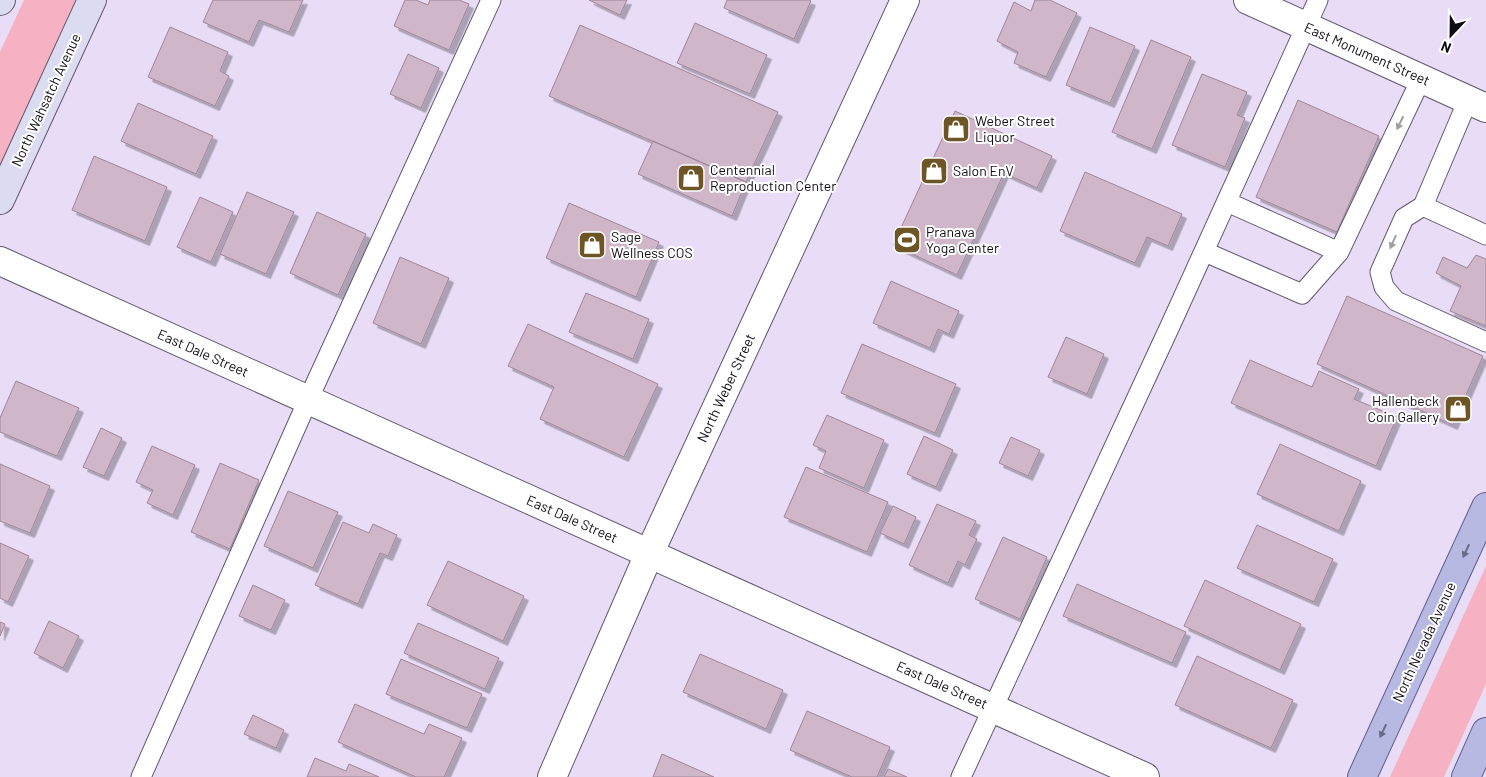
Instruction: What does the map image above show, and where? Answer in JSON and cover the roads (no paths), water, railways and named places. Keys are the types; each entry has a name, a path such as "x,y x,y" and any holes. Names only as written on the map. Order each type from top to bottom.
{"main road":[{"name":"North Wahsatch Avenue","path":"0,200 92,0"},
{"name":"North Nevada Avenue","path":"1362,777 1486,507"},
{"path":"1466,777 1486,732"}],"street":[{"name":"North Weber Street","path":"553,777 649,554 905,0"},
{"name":"East Monument Street","path":"1248,0 1477,104"},
{"name":"East Dale Street","path":"0,261 1144,777"}],"lane":[{"path":"141,777 308,400 491,0"},
{"path":"961,777 1227,202 1318,0"},
{"path":"1204,252 1302,294 1339,252 1421,79"},
{"path":"1477,104 1423,206 1404,218 1380,272 1384,288 1396,301 1486,342"},
{"path":"1227,202 1339,252"},
{"path":"1423,206 1486,235"}],"place":[{"name":"Weber Street Liquor","path":"956,129"},
{"name":"Salon EnV","path":"934,171"},
{"name":"Centennial Reproduction Center","path":"691,178"},
{"name":"Pranava Yoga Center","path":"907,240"},
{"name":"Sage Wellness COS","path":"592,245"},
{"name":"Hallenbeck Coin Gallery","path":"1458,409"}]}
